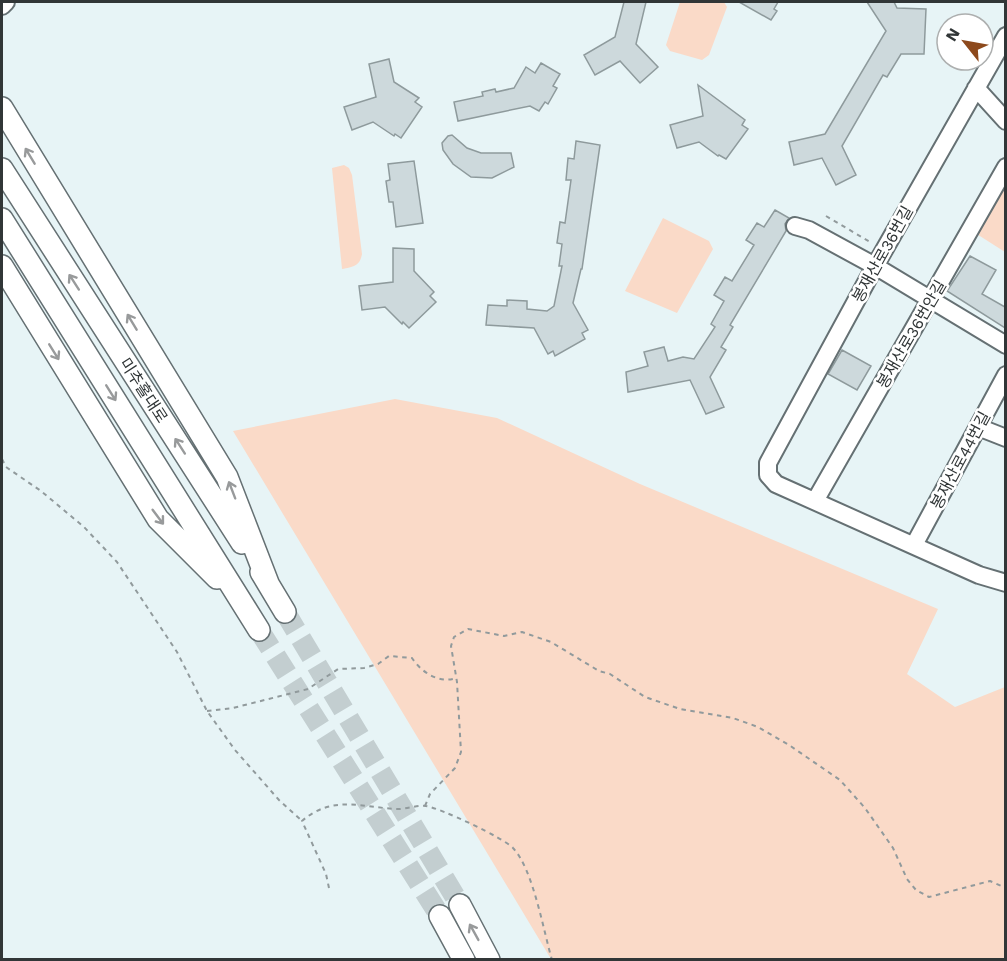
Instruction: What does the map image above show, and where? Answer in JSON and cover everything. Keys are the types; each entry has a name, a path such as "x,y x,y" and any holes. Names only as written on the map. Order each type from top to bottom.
{"main road":[{"path":"2,108 227,477 268,583"},
{"name":"미추홀대로","path":"2,169 285,612"},
{"name":"미추홀대로","path":"2,219 259,630"},
{"path":"2,266 158,519 243,603"},
{"path":"460,905 489,960"},
{"path":"440,916 464,960"}],"street":[{"path":"2,6 6,2"},
{"name":"봉재산로36번길","path":"815,501 776,484 768,475 768,463 875,266 1005,36"},
{"path":"976,88 1005,121"},
{"name":"봉재산로36번안길","path":"815,501 1005,167"},
{"path":"795,226 809,230 875,266 1005,345"},
{"name":"봉재산로44번길","path":"914,545 1005,375"},
{"path":"978,427 1005,438"},
{"path":"815,501 979,575 1005,583"}],"path":[{"path":"826,216 884,250"},
{"path":"2,459 6,467 41,491 84,527 117,562 177,652 207,711 235,750 279,801 302,820 326,874 329,888"},
{"path":"425,806 430,794 454,768 461,752 456,678 451,646 454,637 468,629 504,636 522,632 551,642 645,697 680,710 733,718 758,727 789,745 840,780 865,808 892,848 907,879 916,890 929,897 990,881 1005,888"},
{"path":"207,711 233,708 308,689 338,669 364,668 378,664 389,656 412,658 418,667 429,675 448,681 456,678"},
{"path":"302,820 311,812 342,803 400,809 425,806 472,824 511,846 525,865 552,960"}],"shaded area":[{"path":"680,2 724,2 727,7 709,55 702,60 670,51 666,45"},
{"path":"344,165 349,168 352,175 362,254 360,261 355,265 342,269 332,168"},
{"path":"1005,171 1005,252 972,231"},
{"path":"663,218 709,241 713,249 677,313 625,291"},
{"path":"395,399 497,418 640,484 938,609 907,674 955,707 1005,687 1005,959 551,959 233,431"}],"building":[{"path":"624,2 646,2 636,44 658,67 640,83 620,61 595,75 584,55 615,37"},
{"path":"739,2 778,2 774,9 777,11 771,20"},
{"path":"867,2 894,2 897,8 926,9 924,54 901,54 887,77 883,75 842,146 856,175 836,185 822,158 794,165 789,142 825,134 886,31"},
{"path":"389,59 394,82 419,98 415,102 422,107 401,138 373,122 352,130 344,107 376,97 369,64"},
{"path":"541,63 560,74 553,86 557,88 548,104 545,102 539,111 530,106 458,121 454,102 483,96 482,92 514,88 526,67 535,73"},
{"path":"698,85 745,120 742,125 748,129 726,159 699,142 677,148 670,125 703,116"},
{"path":"452,135 467,148 481,153 511,153 514,167 492,178 471,177 453,164 443,150 442,143"},
{"path":"576,141 600,145 582,269 573,303 588,330 582,333 585,339 555,356 553,351 548,354 534,328 486,325 488,305 507,306 507,300 527,301 527,309 547,311 554,306 562,266 559,266 562,244 557,243 560,222 565,223 571,180 566,180 568,158 574,159"},
{"path":"414,161 423,223 396,227 393,202 389,202 386,181 390,180 388,164"},
{"path":"775,210 789,218 785,224 786,231 730,325 733,327 721,347 726,350 710,377 724,407 706,414 690,380 628,392 626,372 648,366 644,352 664,347 668,361 683,357 694,359 715,327 711,324 724,301 714,295 725,277 732,281 754,245 746,240 757,223 764,227"},
{"path":"393,248 414,249 414,271 434,292 430,296 436,302 409,328 385,307 362,310 359,286 393,282"},
{"path":"970,256 996,270 982,294 1005,307 1005,328 947,291"},
{"path":"842,350 871,366 857,390 828,374"}],"tunnel":[{"path":"285,612 460,905"},
{"path":"259,630 440,916"}]}
